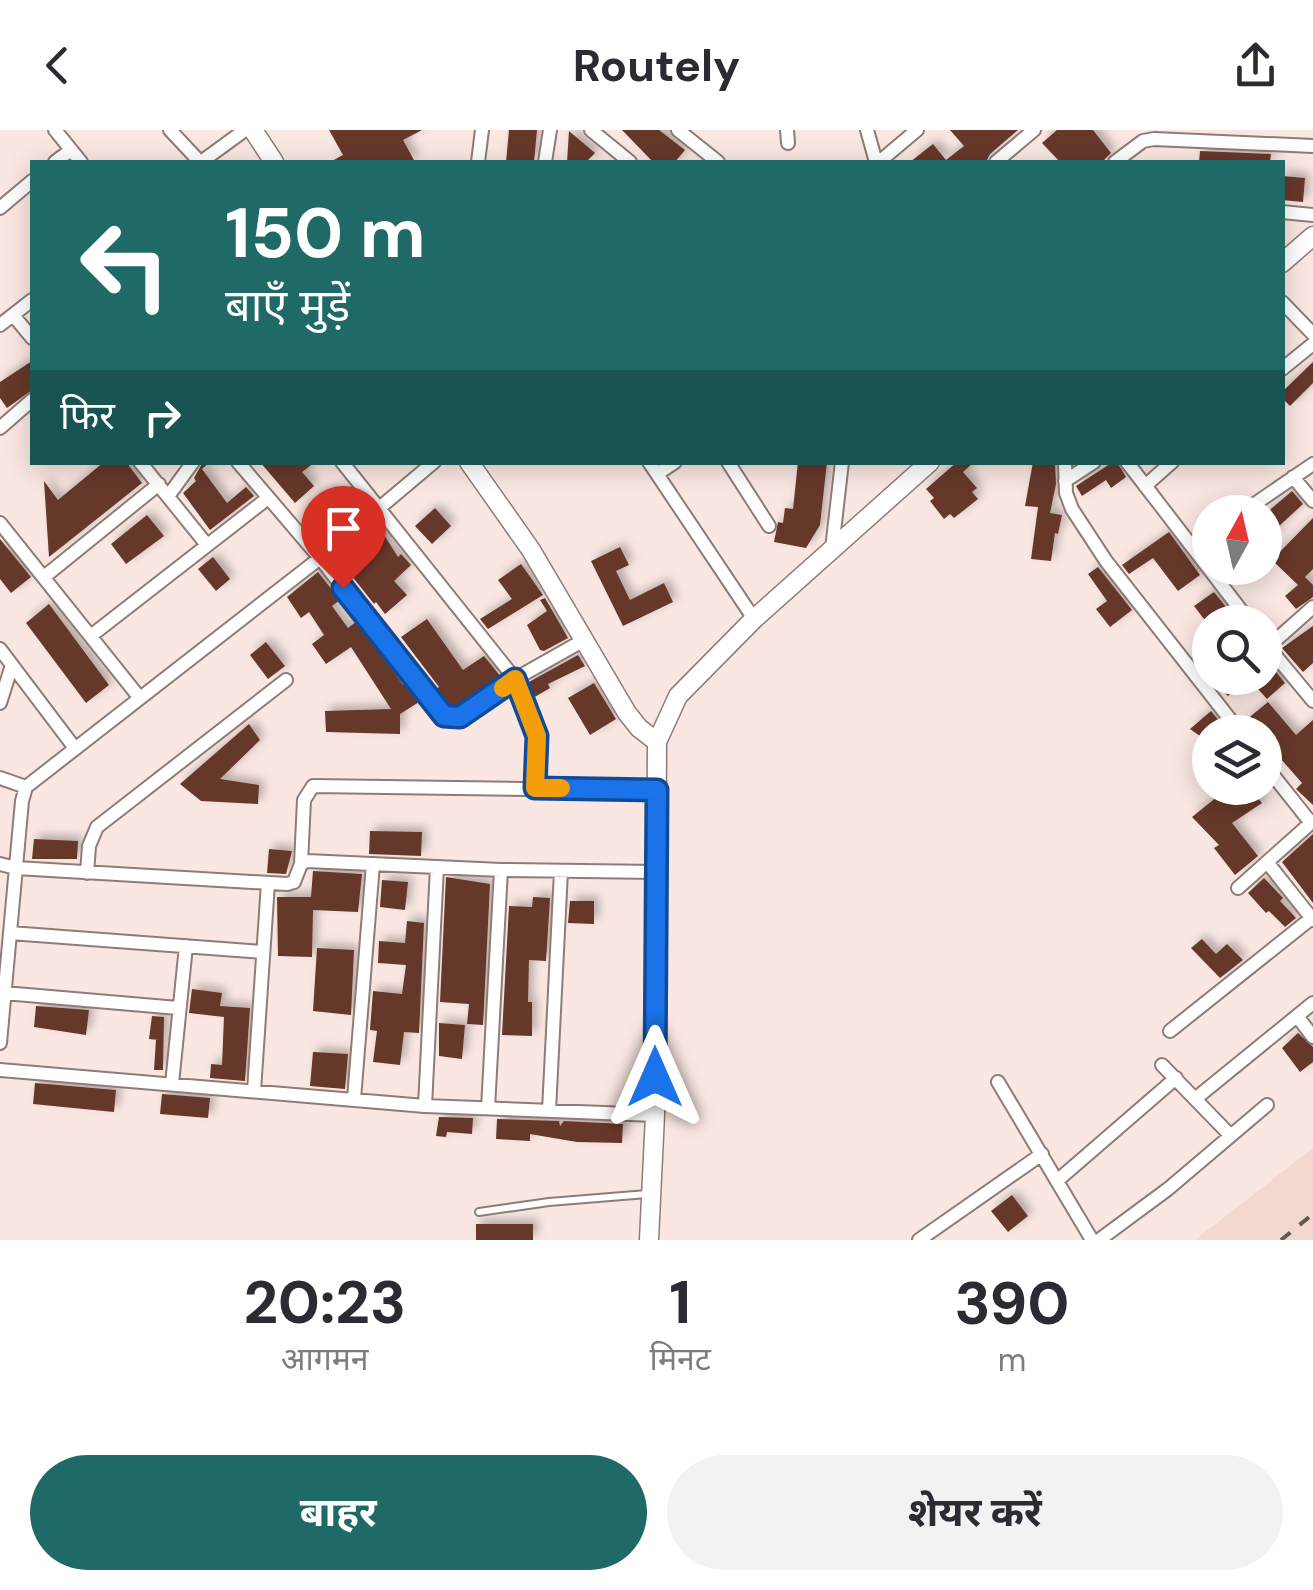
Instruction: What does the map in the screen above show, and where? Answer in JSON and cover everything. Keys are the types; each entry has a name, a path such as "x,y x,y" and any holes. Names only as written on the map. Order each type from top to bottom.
{"street":[{"path":"55,130 80,160"},
{"path":"170,130 198,160"},
{"path":"203,160 245,130"},
{"path":"253,130 273,160"},
{"path":"478,160 482,130"},
{"path":"545,160 550,130"},
{"path":"592,130 628,160"},
{"path":"678,130 716,160"},
{"path":"867,130 876,160"},
{"path":"880,160 917,130"},
{"path":"998,160 1034,130"},
{"path":"1118,160 1143,141 1184,135 1257,137 1313,146"},
{"path":"58,160 70,150"},
{"path":"0,208 30,183"},
{"path":"1285,212 1313,215"},
{"path":"1285,260 1313,236"},
{"path":"0,326 30,302"},
{"path":"1285,305 1313,334"},
{"path":"13,315 30,336"},
{"path":"1285,367 1313,344"},
{"path":"0,428 30,402"},
{"path":"1267,495 1313,464"},
{"path":"143,465 207,546"},
{"path":"44,577 164,490 190,465"},
{"path":"240,465 320,558 444,716 460,717 515,679 584,640"},
{"path":"344,465 515,679 537,736 535,788"},
{"path":"0,1043 26,787 320,558 430,465"},
{"path":"472,465 531,550 627,713 638,728 658,742"},
{"path":"730,465 770,526"},
{"path":"832,549 842,465"},
{"path":"648,1240 655,1115 658,742 678,696 754,619 927,465"},
{"path":"1066,465 1072,508 1106,561 1227,715"},
{"path":"1066,481 1090,465"},
{"path":"1129,465 1192,546"},
{"path":"1144,486 1168,465"},
{"path":"653,468 754,619"},
{"path":"1293,477 1313,500"},
{"path":"92,636 268,498"},
{"path":"0,523 139,698"},
{"path":"1222,585 1237,605"},
{"path":"1282,633 1313,607"},
{"path":"0,650 74,747"},
{"path":"1282,663 1313,701"},
{"path":"0,700 12,665"},
{"path":"87,873 92,837 107,818 286,680"},
{"path":"0,778 26,787"},
{"path":"0,864 87,873 294,882 301,864 304,800 313,786 657,790"},
{"path":"1238,888 1312,822 1282,786"},
{"path":"301,864 306,861 656,872"},
{"path":"1170,1031 1312,919 1267,862"},
{"path":"354,1099 374,864"},
{"path":"425,1106 437,867"},
{"path":"488,1108 501,870"},
{"path":"549,1111 561,871"},
{"path":"254,1091 268,883"},
{"path":"10,933 262,952"},
{"path":"172,1084 186,946"},
{"path":"4,993 178,1008"},
{"path":"1196,1099 1313,1003"},
{"path":"1297,1016 1313,1037"},
{"path":"1162,1065 1230,1135"},
{"path":"0,1070 425,1106 655,1115"},
{"path":"1058,1180 1176,1078"},
{"path":"998,1082 1092,1240"},
{"path":"1099,1240 1168,1189 1267,1104"},
{"path":"919,1240 1042,1154"}],"lane":[{"path":"480,1212 651,1194"}],"shaded area":[{"path":"1313,1148 1313,1240 1195,1240"}],"building":[{"path":"329,130 422,130 403,140 414,160 334,160 343,155"},
{"path":"509,130 537,130 534,160 506,160"},
{"path":"622,130 659,130 685,150 677,160 651,160"},
{"path":"950,130 1018,130 987,160 946,160 964,146"},
{"path":"1057,130 1093,130 1111,153 1104,160 1058,160 1042,143"},
{"path":"569,131 595,153 588,160 567,160"},
{"path":"933,144 946,160 913,160"},
{"path":"1200,151 1271,154 1270,160 1199,160"},
{"path":"1285,176 1305,178 1303,202 1285,200"},
{"path":"30,362 30,391 7,408 0,398 0,382"},
{"path":"1313,362 1313,383 1290,406 1285,401 1285,389"},
{"path":"100,465 128,465 142,483 49,557 44,481 58,500"},
{"path":"201,465 207,465 202,469 227,503 246,487 254,496 210,530 183,493 196,481"},
{"path":"263,465 311,465 302,472 314,486 295,503"},
{"path":"798,465 827,465 820,525 806,548 774,542 785,508 793,509"},
{"path":"954,465 971,465 963,472 977,488 972,492 978,499 954,518 950,514 944,519 926,489"},
{"path":"1032,465 1055,465 1050,513 1062,515 1051,561 1031,559 1038,507 1025,506"},
{"path":"1108,465 1119,465 1126,477 1111,488 1106,480 1082,496 1076,486"},
{"path":"1292,491 1303,504 1282,523 1282,500"},
{"path":"435,508 451,526 432,544 415,526"},
{"path":"147,515 164,536 126,564 111,544"},
{"path":"1313,518 1313,569 1305,577 1313,585 1313,597 1296,609 1285,596 1298,585 1282,570 1282,550"},
{"path":"379,527 398,557 401,554 411,565 394,581 407,595 385,614 340,561"},
{"path":"1169,532 1192,564 1192,581 1178,591 1153,558 1129,574 1122,565"},
{"path":"0,539 31,577 11,593 0,579"},
{"path":"620,547 629,565 616,571 630,600 664,583 673,602 623,626 591,561"},
{"path":"213,557 230,579 216,591 198,569"},
{"path":"521,564 543,595 488,629 480,619 512,599 498,580"},
{"path":"1098,567 1132,610 1110,627 1096,609 1107,601 1088,574"},
{"path":"318,572 340,600 332,606 348,628 357,621 419,702 400,714 400,734 326,732 325,711 391,709 351,647 326,664 312,644 324,635 309,612 301,618 287,597"},
{"path":"1214,592 1224,605 1195,605"},
{"path":"545,598 568,638 544,651 527,625 547,611 540,600"},
{"path":"49,604 109,685 86,703 26,623"},
{"path":"427,619 463,670 484,656 501,677 458,707 448,706 435,690 439,687 401,637"},
{"path":"1313,626 1313,663 1303,672 1282,648"},
{"path":"266,642 285,666 268,679 250,655"},
{"path":"578,655 585,666 548,684 550,688 533,698 527,683"},
{"path":"594,683 616,719 590,735 568,698"},
{"path":"1268,702 1279,715 1252,715"},
{"path":"1282,718 1296,735 1313,720 1313,805 1296,789 1302,783 1282,760"},
{"path":"249,724 260,740 220,779 259,785 258,804 201,801 180,784"},
{"path":"1207,805 1259,805 1232,823 1258,856 1235,875 1214,848 1219,845 1192,817"},
{"path":"370,831 422,832 421,856 369,854"},
{"path":"1313,834 1313,903 1282,862"},
{"path":"34,839 78,841 77,859 32,859"},
{"path":"269,849 292,851 286,874 267,873"},
{"path":"313,871 362,874 358,912 313,910 312,957 278,956 277,897 311,897"},
{"path":"446,877 490,884 483,1025 467,1024 469,1004 440,1002"},
{"path":"1264,878 1296,918 1285,927 1248,893"},
{"path":"382,880 408,882 405,910 380,907"},
{"path":"533,897 550,898 546,961 529,960 532,1036 502,1035 509,906 532,907"},
{"path":"570,901 594,901 594,924 568,923"},
{"path":"407,921 424,923 419,1033 404,1032 400,1065 373,1062 377,1031 370,1030 373,991 402,994 406,965 378,963 379,941 405,943"},
{"path":"1202,939 1216,954 1227,944 1243,960 1220,978 1191,948"},
{"path":"317,948 354,950 351,1015 313,1011"},
{"path":"192,989 222,993 220,1006 250,1008 245,1081 210,1078 211,1064 222,1065 224,1017 189,1013"},
{"path":"36,1006 89,1010 86,1035 34,1027"},
{"path":"152,1016 164,1017 163,1070 154,1070 159,1040 149,1039"},
{"path":"439,1023 465,1025 462,1059 439,1056"},
{"path":"1298,1033 1313,1047 1313,1062 1300,1072 1282,1048"},
{"path":"313,1052 348,1054 345,1089 310,1086"},
{"path":"35,1083 116,1090 114,1112 33,1104"},
{"path":"162,1094 210,1098 208,1118 160,1114"},
{"path":"439,1117 473,1118 472,1134 447,1132 446,1137 436,1136"},
{"path":"497,1119 559,1121 560,1126 564,1121 623,1124 622,1143 577,1142 530,1134 530,1141 496,1139"},
{"path":"1012,1195 1028,1216 1008,1232 991,1211"},
{"path":"476,1224 533,1224 533,1240 476,1240"}],"railway":[{"path":"1281,1240 1313,1214"}],"slow traffic":[{"path":"503,688 515,679 537,736 535,788 561,788"}],"route":[{"path":"343,588 444,716 460,717 515,679 537,736 535,788 657,790 655,1077"}]}
